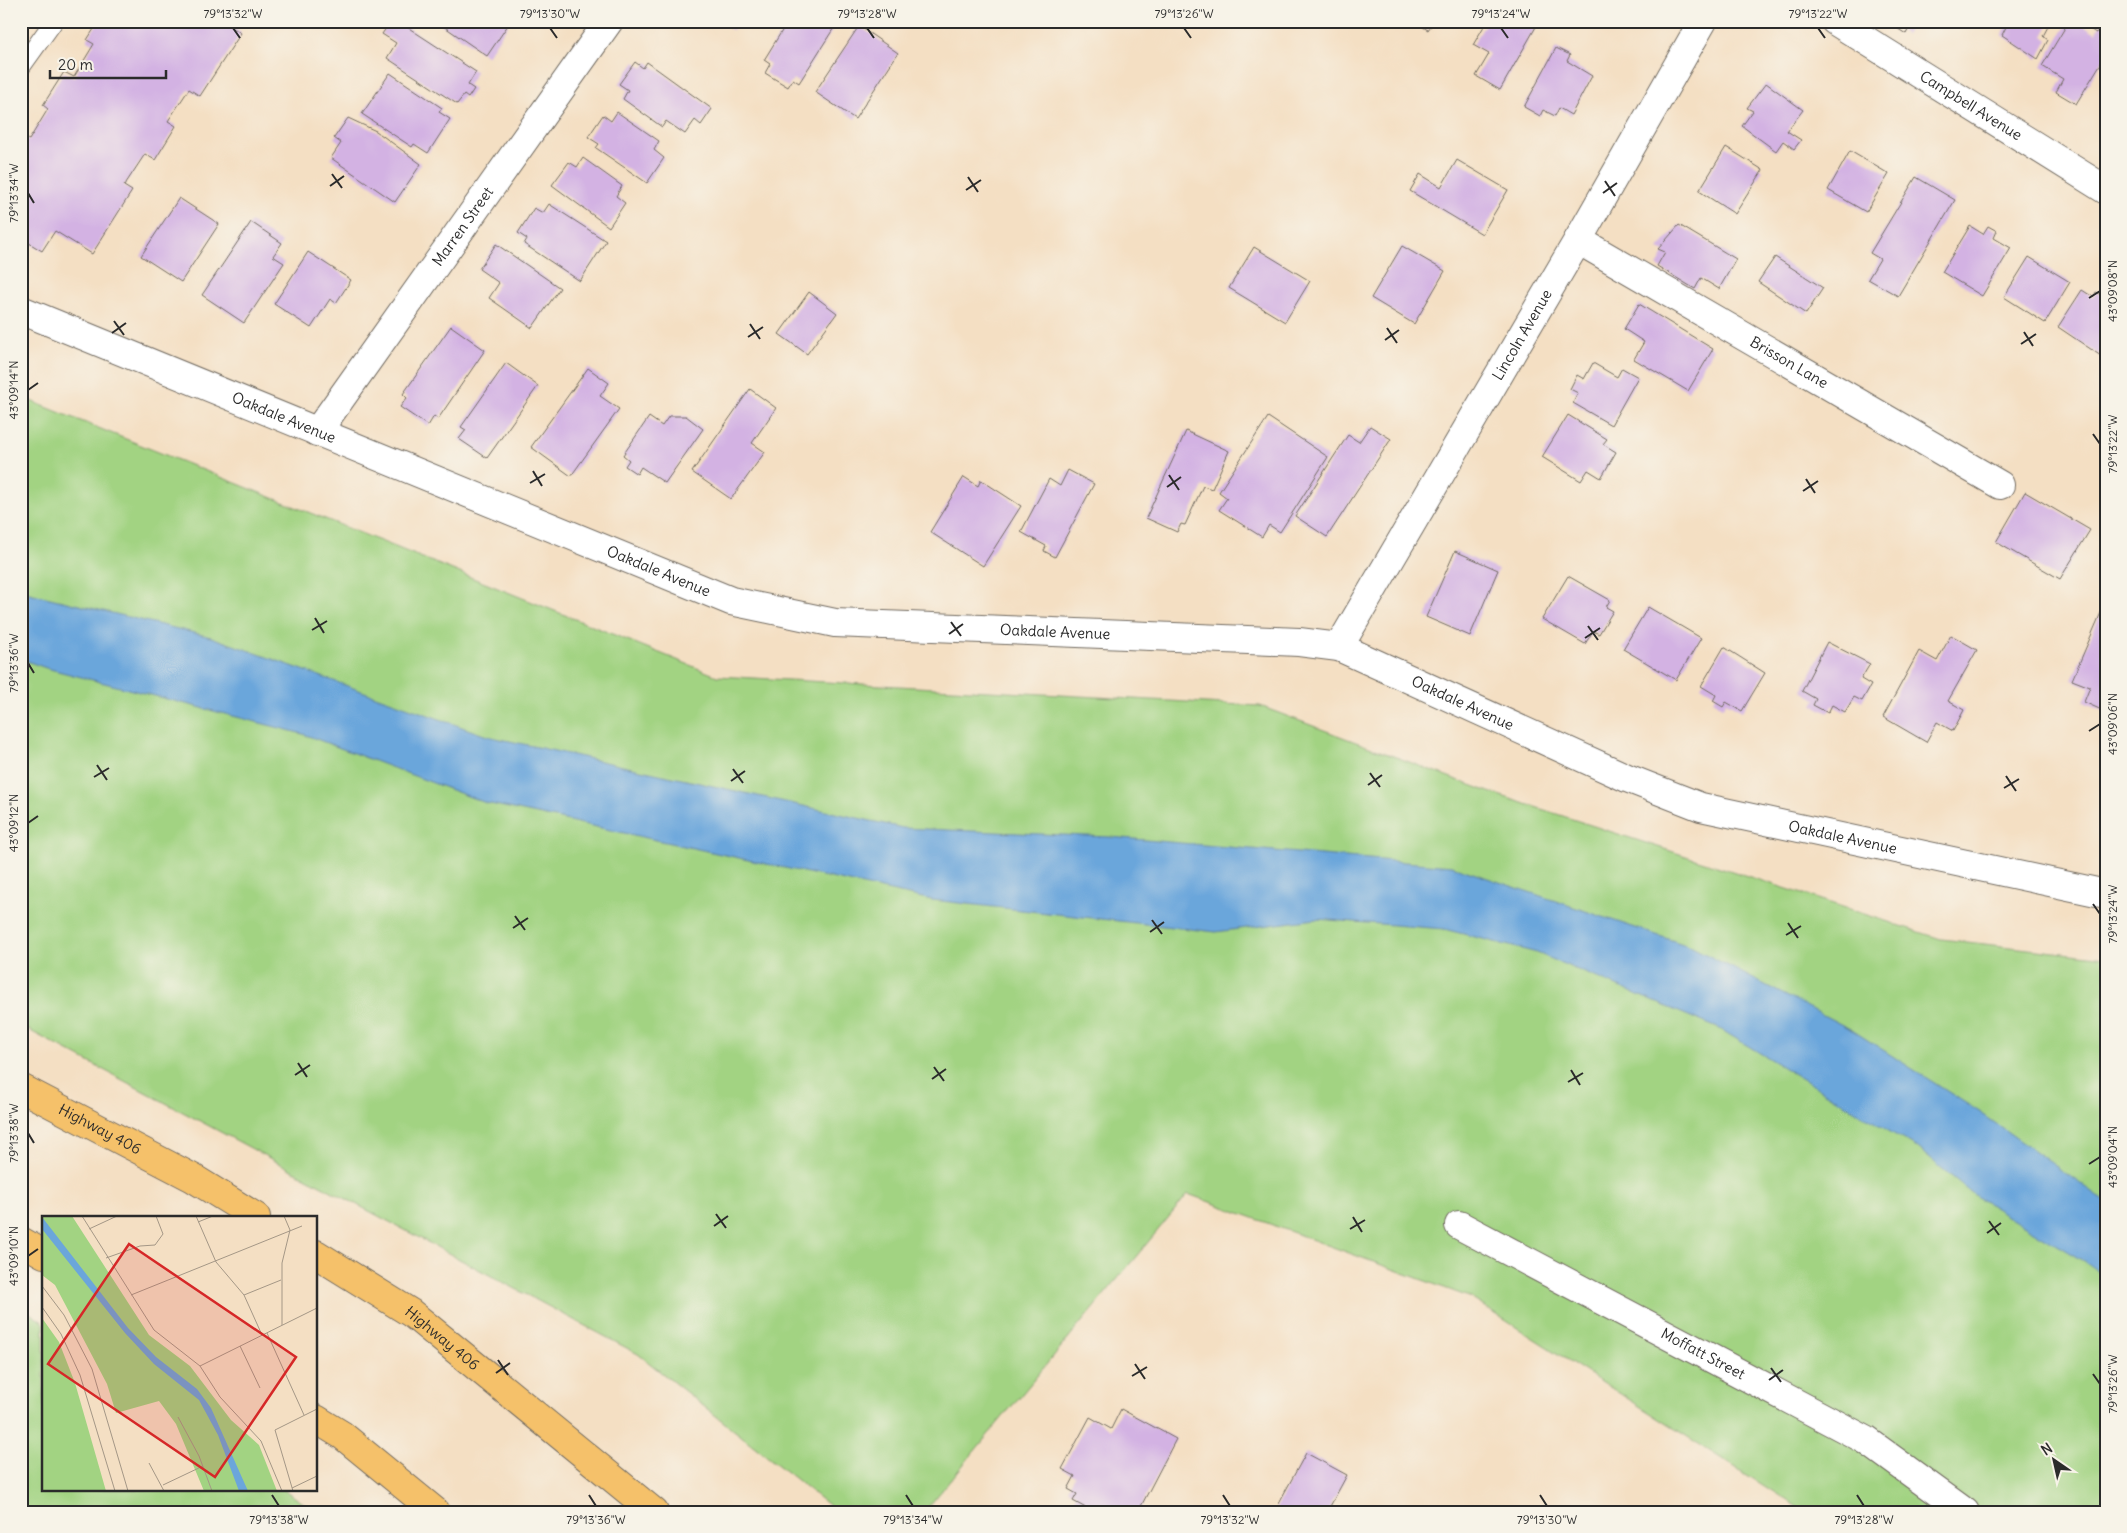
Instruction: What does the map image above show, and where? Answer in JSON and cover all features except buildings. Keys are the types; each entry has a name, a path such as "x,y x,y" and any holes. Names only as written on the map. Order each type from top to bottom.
{"highway":[{"name":"Highway 406","path":"21,1088 193,1178 254,1216"},
{"path":"21,1241 42,1253"},
{"name":"Highway 406","path":"318,1255 411,1313 654,1512"},
{"path":"318,1420 342,1434 436,1512"}],"street":[{"name":"Marren Street","path":"317,432 609,21"},
{"name":"Lincoln Avenue","path":"1338,647 1578,240 1703,21"},
{"name":"Campbell Avenue","path":"1835,21 2106,190"},
{"name":"Brisson Lane","path":"1578,240 2000,485"},
{"name":"Oakdale Avenue","path":"21,310 731,601 835,623 1299,642 1338,647 1627,778 1701,806 2106,894"},
{"name":"Moffatt Street","path":"1459,1225 1866,1440 1962,1511"}],"lane":[{"path":"21,67 54,21"}],"green space":[{"path":"21,397 717,676 1260,706 1489,792 1941,939 2106,958 2106,1512 1805,1512 1469,1297 1188,1194 924,1512 837,1512 638,1354 21,1026"},
{"path":"21,1307 42,1322 42,1490 284,1490 316,1512 21,1512"}],"water":[{"path":"21,591 211,637 487,736 903,828 1110,837 1452,866 1692,947 1852,1030 1981,1113 2106,1202 2106,1277 2085,1262 1978,1198 1917,1148 1720,1029 1537,953 1444,929 1316,919 1216,932 932,900 486,803 303,734 46,668 21,659"}]}
